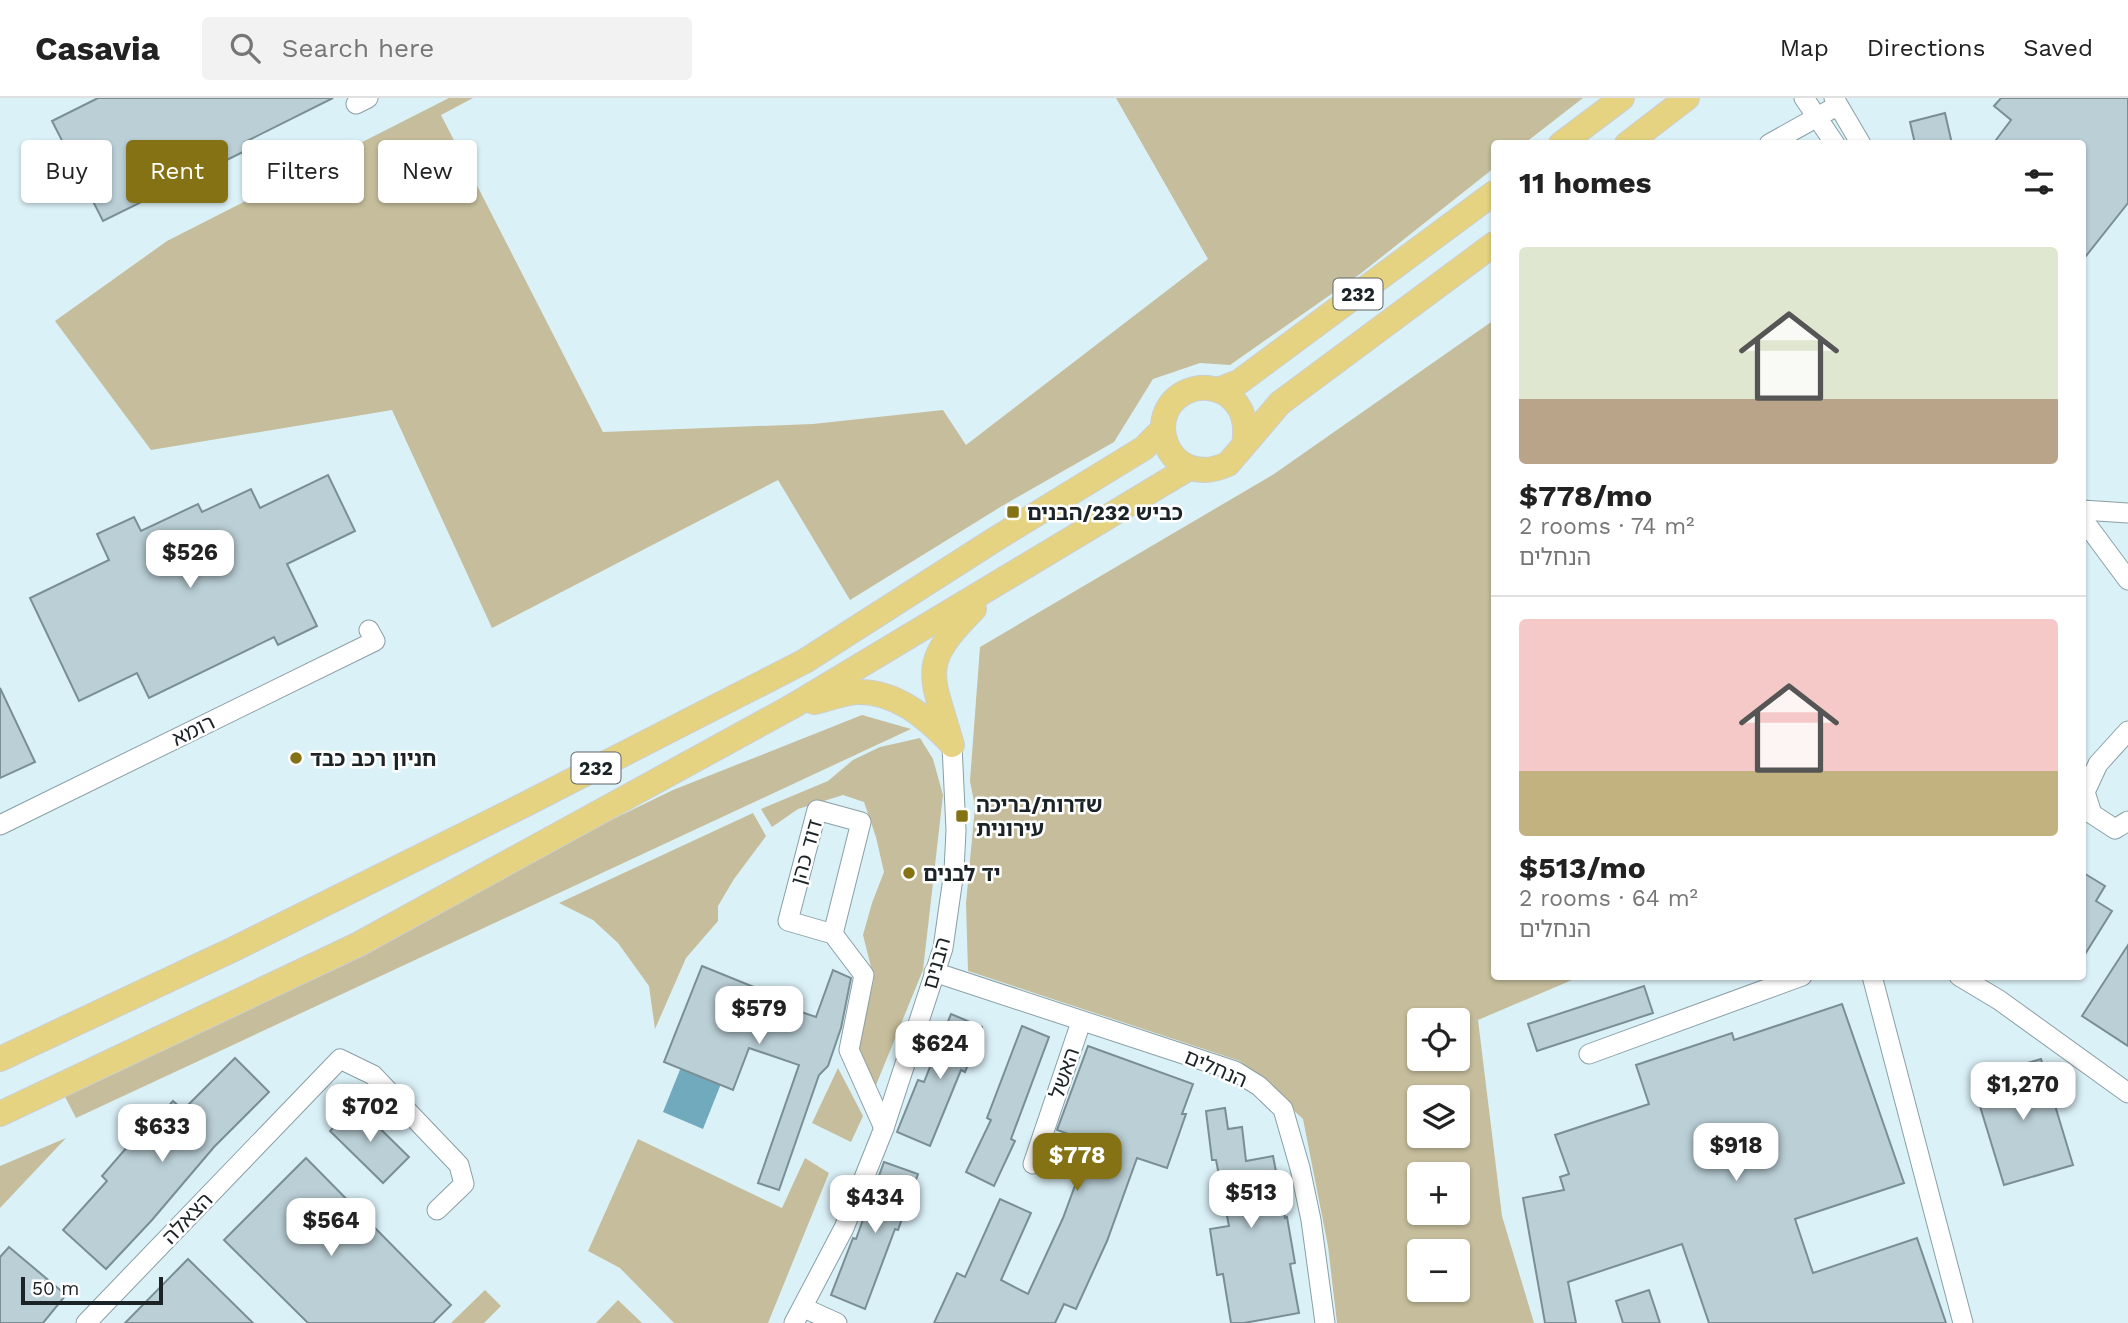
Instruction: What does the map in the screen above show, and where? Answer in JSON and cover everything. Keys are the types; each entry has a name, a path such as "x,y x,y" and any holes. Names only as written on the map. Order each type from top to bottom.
{"main road":[{"path":"1566,140 1622,98"},
{"path":"1632,140 1686,98"},
{"name":"232","path":"1218,390 1239,382 1491,195"},
{"name":"232","path":"1244,444 1280,403 1491,246"},
{"path":"1200,387 1218,390 1227,394 1237,404 1244,416 1247,429 1244,444 1228,464 1216,470 1189,468 1178,462 1168,451 1163,438 1167,411 1175,399 1186,391 1200,387"},
{"name":"232","path":"0,1059 258,937 805,661 982,547 1144,448 1163,429"},
{"name":"232","path":"0,1114 359,944 793,706 1189,468"},
{"path":"952,745 936,693 933,672 938,652 949,634 1001,581"},
{"path":"793,706 856,692 894,700 911,707 939,730 952,745"}],"street":[{"path":"1804,98 1832,140"},
{"path":"1776,140 1818,117 1836,102 1859,140"},
{"path":"2086,509 2128,513"},
{"path":"2086,523 2128,580"},
{"name":"רומא","path":"0,825 374,641 369,629"},
{"path":"2086,790 2098,764 2128,731"},
{"name":"הבנים","path":"799,1315 844,1228 884,1128 943,948 954,871 956,830 952,745"},
{"path":"2086,795 2092,814 2115,829 2128,821"},
{"name":"דוד כהן","path":"817,810 861,822 833,934 788,921 817,810"},
{"path":"833,934 864,975 849,1050 884,1128"},
{"name":"הנחלים","path":"934,972 1235,1071 1259,1086 1283,1109 1300,1168 1311,1220 1325,1323"},
{"path":"1589,1054 1791,980"},
{"path":"1873,980 1963,1323"},
{"path":"1966,980 1999,1000 2128,1093"},
{"name":"האשל","path":"1033,1164 1081,1022"},
{"name":"הצאלה","path":"97,1319 340,1059 373,1075 459,1165 464,1184 437,1210"},
{"path":"799,1315 836,1323"}],"shaded area":[{"path":"449,98 473,98 441,115 454,140 378,140 378,203 477,203 477,185 603,432 813,424 943,410 966,445 1208,259 1116,98 1583,98 1529,140 1491,140 1491,170 1360,274 1230,365 1200,363 1153,379 1114,442 1002,506 850,600 778,480 492,628 392,410 151,450 55,321 167,241 242,203 364,203 364,141"},
{"path":"1491,322 1491,980 1572,980 1478,1020 1502,1216 1534,1323 1337,1323 1328,1246 1303,1119 1240,1061 968,971 966,903 975,807 970,781 980,647 1274,474"},
{"path":"862,715 911,729 76,1118 60,1087 673,790"},
{"path":"920,738 933,759 943,795 923,970 876,1085 859,1065 858,1048 874,979 863,935 884,872 864,802 843,795 798,809 772,827 761,809 828,781 853,760 880,747"},
{"path":"753,813 766,836 718,906 718,921 686,958 655,1029 649,986 618,943 593,920 559,903"},
{"path":"838,1068 863,1116 851,1142 812,1123"},
{"path":"66,1138 0,1208 0,1166"},
{"path":"638,1139 782,1208 805,1158 829,1173 768,1323 674,1323 620,1268 588,1251"},
{"path":"485,1290 501,1306 484,1323 451,1323"},
{"path":"618,1300 642,1323 596,1323"}],"water":[{"path":"716,980 756,996 703,1129 663,1112"}],"building":[{"path":"98,98 333,98 249,140 242,140 242,152 228,159 228,140 126,140 126,203 140,203 103,221 94,203 112,203 112,140 62,140 52,121"},
{"path":"2001,98 2128,98 2128,203 2086,256 2086,140 1996,140 2011,120 1994,106"},
{"path":"1945,113 1951,140 1914,140 1910,122"},
{"path":"328,475 355,531 287,564 317,626 278,645 274,637 149,698 137,673 79,701 30,598 109,560 97,534 134,517 141,531 198,504 202,512 251,489 260,508"},
{"path":"0,688 35,762 0,778"},
{"path":"2086,874 2105,886 2096,901 2112,911 2086,953"},
{"path":"2128,945 2128,1046 2082,1016"},
{"path":"702,966 771,994 768,1001 816,1017 833,970 851,978 841,1028 828,1066 819,1075 779,1190 758,1183 799,1065 749,1048 733,1090 664,1062"},
{"path":"1644,986 1653,1013 1537,1051 1528,1024"},
{"path":"1842,1004 1904,1183 1795,1219 1813,1273 1917,1238 1946,1323 1709,1323 1682,1244 1568,1282 1576,1323 1545,1323 1523,1198 1564,1190 1560,1177 1569,1174 1555,1135 1649,1104 1636,1065 1732,1033 1734,1040"},
{"path":"951,1014 982,1027 965,1072 961,1070 930,1146 897,1132 918,1080 924,1082"},
{"path":"1022,1026 1049,1037 1011,1139 1015,1141 994,1186 966,1172 991,1120 987,1118"},
{"path":"1088,1046 1193,1084 1182,1114 1186,1114 1167,1168 1137,1158 1107,1241 1076,1309 1064,1304 1055,1323 934,1323 957,1273 965,1277 1000,1199 1031,1213 1001,1280 1028,1294 1063,1218 1091,1142 1057,1130"},
{"path":"235,1058 269,1092 214,1147 106,1269 63,1230 107,1181 102,1176 134,1139 137,1142 173,1101 183,1110"},
{"path":"2041,1059 2073,1165 2004,1185 1972,1080"},
{"path":"356,1105 409,1157 383,1183 330,1131"},
{"path":"1225,1108 1228,1129 1242,1127 1246,1161 1273,1156 1295,1263 1290,1264 1299,1313 1231,1323 1223,1274 1217,1275 1210,1229 1229,1226 1216,1160 1212,1160 1206,1111"},
{"path":"306,1158 451,1305 433,1323 308,1323 224,1240"},
{"path":"884,1162 918,1174 865,1309 831,1295 853,1238 856,1239"},
{"path":"9,1247 66,1295 43,1323 0,1323 0,1257"},
{"path":"188,1259 253,1323 125,1323"},
{"path":"1649,1290 1660,1323 1623,1323 1616,1301"}],"place":[{"name":"כביש 232/הבנים","path":"1013,512"},
{"name":"חניון רכב כבד","path":"296,758"},
{"name":"שדרות/בריכה עירונית","path":"962,816"},
{"name":"יד לבנים","path":"909,873"}]}
